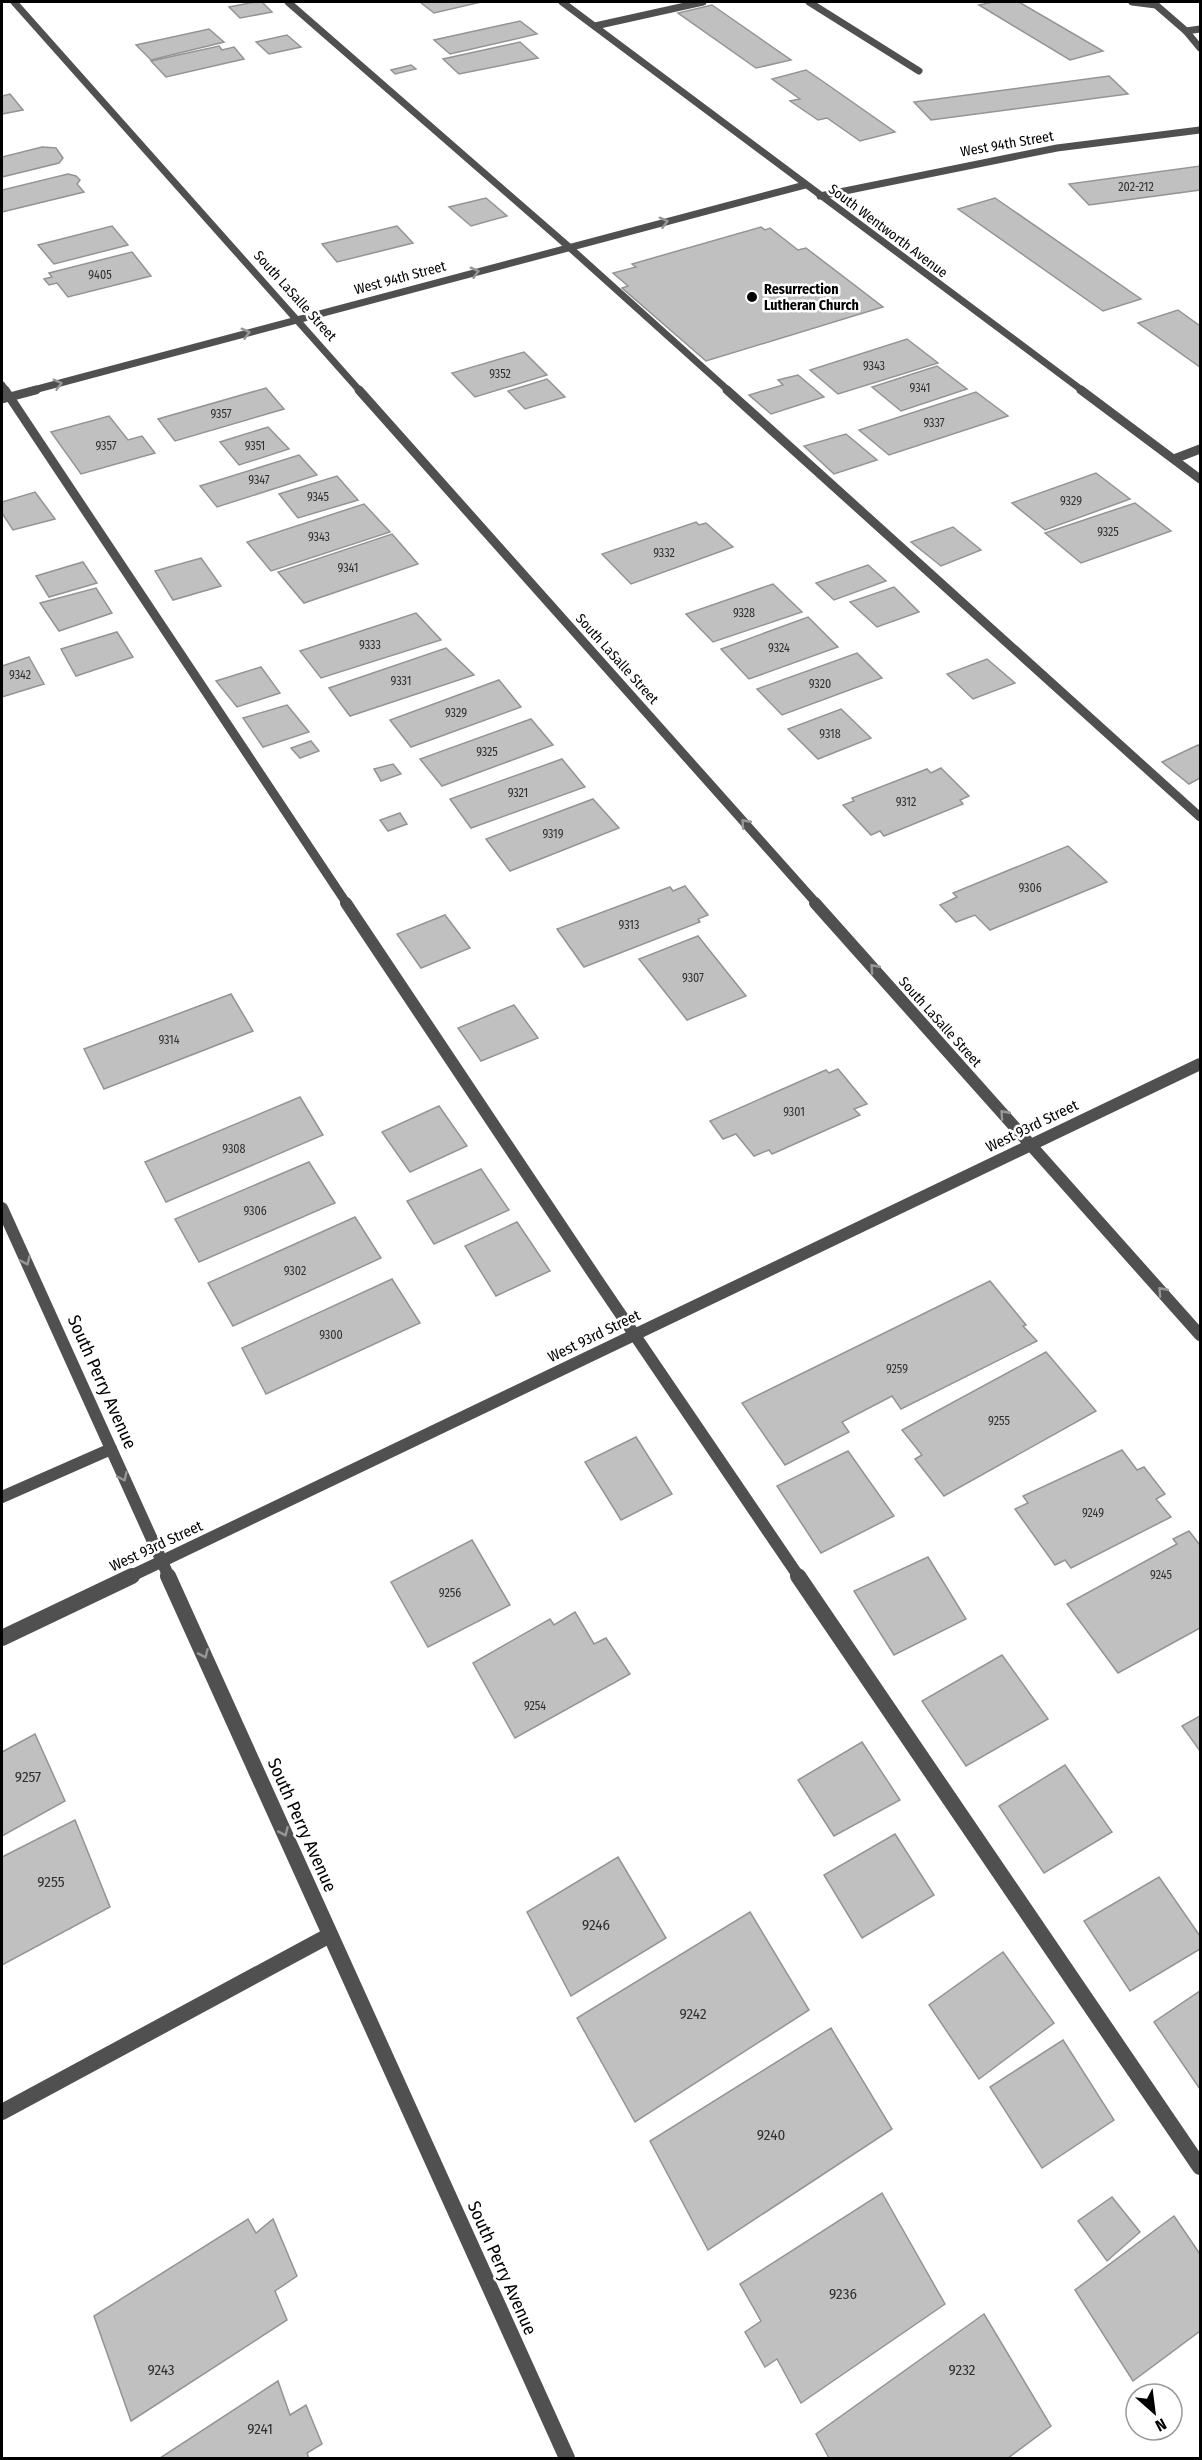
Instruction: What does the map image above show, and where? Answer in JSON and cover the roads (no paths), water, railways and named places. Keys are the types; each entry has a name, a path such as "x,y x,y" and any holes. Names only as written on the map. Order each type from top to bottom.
{"street":[{"name":"South LaSalle Street","path":"14,2 1200,1335"},
{"path":"288,2 569,247 1200,817"},
{"name":"South Wentworth Avenue","path":"562,2 1200,478"},
{"path":"596,26 703,2"},
{"path":"809,2 919,71"},
{"path":"1132,2 1155,5 1186,31 1200,48"},
{"path":"1186,31 1200,29"},
{"name":"West 94th Street","path":"820,196 1015,154 1200,130"},
{"name":"West 94th Street","path":"5,398 805,185"},
{"path":"2,385 5,398 635,1335 1200,2167"},
{"path":"1174,459 1200,449"},
{"name":"West 93rd Street","path":"2,1638 1200,1064"},
{"name":"South Perry Avenue","path":"2,1208 567,2458"},
{"path":"2,1497 111,1449"},
{"path":"2,2112 330,1935"}],"place":[{"name":"Resurrection Lutheran Church","path":"752,297"}]}
